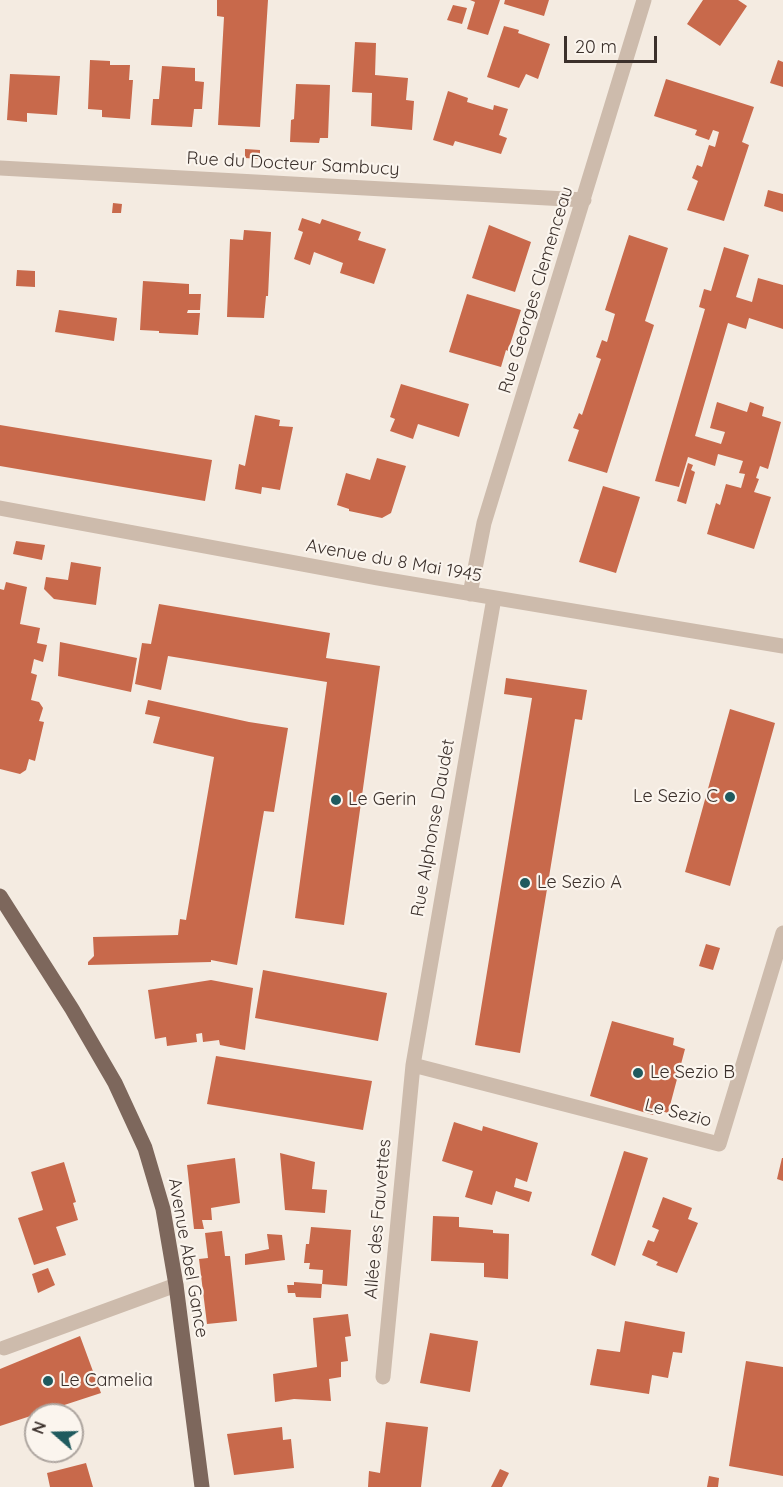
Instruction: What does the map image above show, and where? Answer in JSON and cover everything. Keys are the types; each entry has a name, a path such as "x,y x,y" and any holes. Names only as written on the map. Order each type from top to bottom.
{"main road":[{"name":"Avenue Abel Gance","path":"0,896 72,1009 115,1083 145,1148 163,1209 176,1285 202,1487"}],"street":[{"name":"Rue Georges Clemenceau","path":"470,594 484,523 645,0"},
{"name":"Rue du Docteur Sambucy","path":"0,168 584,200"},
{"name":"Avenue du 8 Mai 1945","path":"0,508 470,594 783,646"},
{"name":"Rue Alphonse Daudet","path":"413,1065 494,598"},
{"name":"Le Sezio","path":"413,1065 719,1144 783,933"},
{"name":"Allée des Fauvettes","path":"383,1377 413,1065"},
{"path":"4,1348 176,1285"}],"building":[{"path":"217,0 268,0 260,127 218,125 224,17 217,16"},
{"path":"470,0 500,0 488,35 467,29 475,2"},
{"path":"505,0 549,0 544,16 504,4"},
{"path":"703,0 738,0 747,6 720,46 687,24"},
{"path":"453,5 467,8 462,24 447,20"},
{"path":"504,26 550,44 538,79 526,74 519,88 487,77"},
{"path":"355,42 376,43 375,75 408,78 406,100 414,101 412,130 371,126 372,93 352,92"},
{"path":"90,60 110,61 110,65 130,65 129,80 133,80 130,119 102,117 102,110 88,109"},
{"path":"778,60 783,62 783,87 770,83"},
{"path":"162,66 195,68 195,81 204,82 202,109 194,109 192,127 151,125 153,99 159,99"},
{"path":"10,74 60,76 57,115 27,113 27,122 7,120"},
{"path":"666,79 754,107 742,142 749,145 724,221 687,210 698,181 692,178 697,165 702,167 709,145 715,147 719,132 713,130 709,140 695,135 697,130 654,116"},
{"path":"296,84 330,85 328,138 320,138 319,143 290,142"},
{"path":"448,91 468,98 467,102 493,110 494,105 508,109 499,135 507,138 501,154 455,141 453,146 433,140"},
{"path":"245,149 260,150 260,159 245,158"},
{"path":"768,190 783,194 783,212 764,206"},
{"path":"113,203 122,204 121,213 112,213"},
{"path":"302,218 320,224 322,219 361,232 358,240 386,249 374,284 340,273 343,263 314,252 310,265 294,259 303,232 298,230"},
{"path":"489,225 531,242 515,292 472,278"},
{"path":"244,230 271,232 268,296 266,296 264,318 227,317 230,239 243,240"},
{"path":"629,235 668,248 645,321 654,325 607,473 568,461 579,430 573,428 579,413 582,415 601,359 596,357 602,340 607,342 615,314 605,310"},
{"path":"724,247 749,255 736,297 752,302 758,278 783,285 783,329 749,318 746,329 728,323 695,436 721,444 725,432 710,428 717,402 747,412 750,402 764,407 762,416 781,422 768,469 760,466 756,478 759,479 754,492 771,497 754,549 707,534 716,503 720,505 726,484 741,488 745,474 739,473 743,461 718,454 715,466 688,457 679,487 655,481 705,309 699,307 704,289 711,291"},
{"path":"17,270 35,271 35,287 16,286"},
{"path":"143,281 189,284 189,294 201,294 200,310 188,310 187,313 200,313 198,335 140,330"},
{"path":"467,294 521,310 501,367 449,352"},
{"path":"59,310 117,318 114,341 55,332"},
{"path":"401,384 469,404 459,437 418,424 413,439 390,431 395,419 390,417"},
{"path":"255,415 280,420 279,426 293,427 280,490 262,487 261,494 235,489 239,464 245,466"},
{"path":"0,425 212,460 205,501 0,466"},
{"path":"377,458 406,466 391,513 382,518 349,511 337,505 346,473 370,480"},
{"path":"688,463 693,465 691,470 695,472 686,504 677,501"},
{"path":"603,486 640,497 616,573 579,562"},
{"path":"16,541 45,545 42,560 13,554"},
{"path":"71,562 101,567 96,605 54,599 44,589 46,577 68,580"},
{"path":"6,582 27,587 20,624 40,628 37,643 47,645 43,662 34,659 31,673 37,675 31,700 39,702 43,708 39,721 44,722 35,761 29,759 26,770 20,774 0,769 0,589 4,590"},
{"path":"159,604 330,633 326,658 380,666 344,925 295,918 327,682 168,656 161,690 135,684 142,643 151,644"},
{"path":"60,642 137,658 131,692 58,676"},
{"name":"Le Sezio A","path":"506,678 587,690 582,720 575,719 520,1053 475,1045 532,698 504,694"},
{"path":"148,700 288,728 274,812 264,811 237,965 211,960 211,962 88,965 94,956 93,937 178,935 180,919 186,920 214,757 153,743 160,717 145,714"},
{"name":"Le Sezio C","path":"730,709 775,723 730,886 685,872"},
{"path":"706,944 720,948 713,970 699,966"},
{"path":"263,970 387,993 378,1041 255,1018"},
{"path":"211,980 253,988 245,1050 220,1045 219,1040 203,1042 202,1033 196,1034 197,1042 167,1046 166,1037 155,1039 148,990"},
{"name":"Le Sezio B","path":"612,1021 674,1038 673,1045 685,1049 668,1113 655,1109 653,1115 590,1096"},
{"path":"216,1056 372,1081 363,1130 207,1104"},
{"path":"454,1122 482,1131 483,1126 538,1143 527,1182 516,1178 514,1187 532,1192 529,1202 496,1191 492,1205 465,1197 473,1171 442,1161"},
{"path":"624,1151 648,1158 615,1266 591,1255"},
{"path":"280,1153 315,1162 312,1189 327,1190 325,1213 285,1210"},
{"path":"235,1158 240,1203 211,1208 212,1220 202,1220 204,1229 194,1229 187,1165"},
{"path":"783,1158 783,1181 777,1179"},
{"path":"64,1162 76,1202 73,1203 78,1220 56,1227 66,1255 34,1265 18,1218 43,1210 31,1172"},
{"path":"663,1197 692,1208 688,1219 698,1223 677,1273 656,1265 658,1262 642,1255 648,1240 654,1242 659,1230 652,1227"},
{"path":"433,1216 459,1217 459,1227 509,1234 508,1279 484,1277 484,1263 431,1261"},
{"path":"311,1227 351,1230 347,1286 322,1284 323,1270 309,1269 310,1263 304,1263"},
{"path":"222,1231 225,1256 230,1256 237,1321 207,1324 199,1259 208,1258 205,1233"},
{"path":"267,1234 282,1235 285,1260 245,1265 245,1254 269,1249"},
{"path":"48,1268 55,1285 38,1293 32,1274"},
{"path":"294,1282 322,1284 321,1298 296,1297 295,1293 288,1293 287,1285 294,1285"},
{"path":"348,1314 351,1336 345,1337 348,1361 341,1362 341,1377 329,1379 331,1401 294,1399 275,1402 273,1374 317,1367 313,1318"},
{"path":"625,1321 685,1332 682,1353 673,1352 668,1378 652,1375 649,1394 590,1385 597,1349 620,1352"},
{"path":"430,1333 478,1341 470,1392 420,1383"},
{"name":"Le Camelia","path":"80,1336 101,1393 70,1403 24,1403 24,1418 0,1426 0,1369"},
{"path":"746,1361 783,1367 783,1476 729,1466"},
{"path":"386,1422 428,1427 421,1487 368,1487 369,1471 380,1473"},
{"path":"282,1427 283,1440 291,1439 294,1468 234,1475 227,1434"},
{"path":"86,1463 93,1487 50,1487 47,1473"},
{"path":"500,1469 509,1473 502,1487 491,1487"},
{"path":"709,1476 719,1478 718,1487 707,1487"}],"place":[{"name":"Le Sezio C","path":"730,797"},
{"name":"Le Gerin","path":"336,800"},
{"name":"Le Sezio A","path":"525,883"},
{"name":"Le Sezio B","path":"638,1073"},
{"name":"Le Camelia","path":"48,1381"}]}
